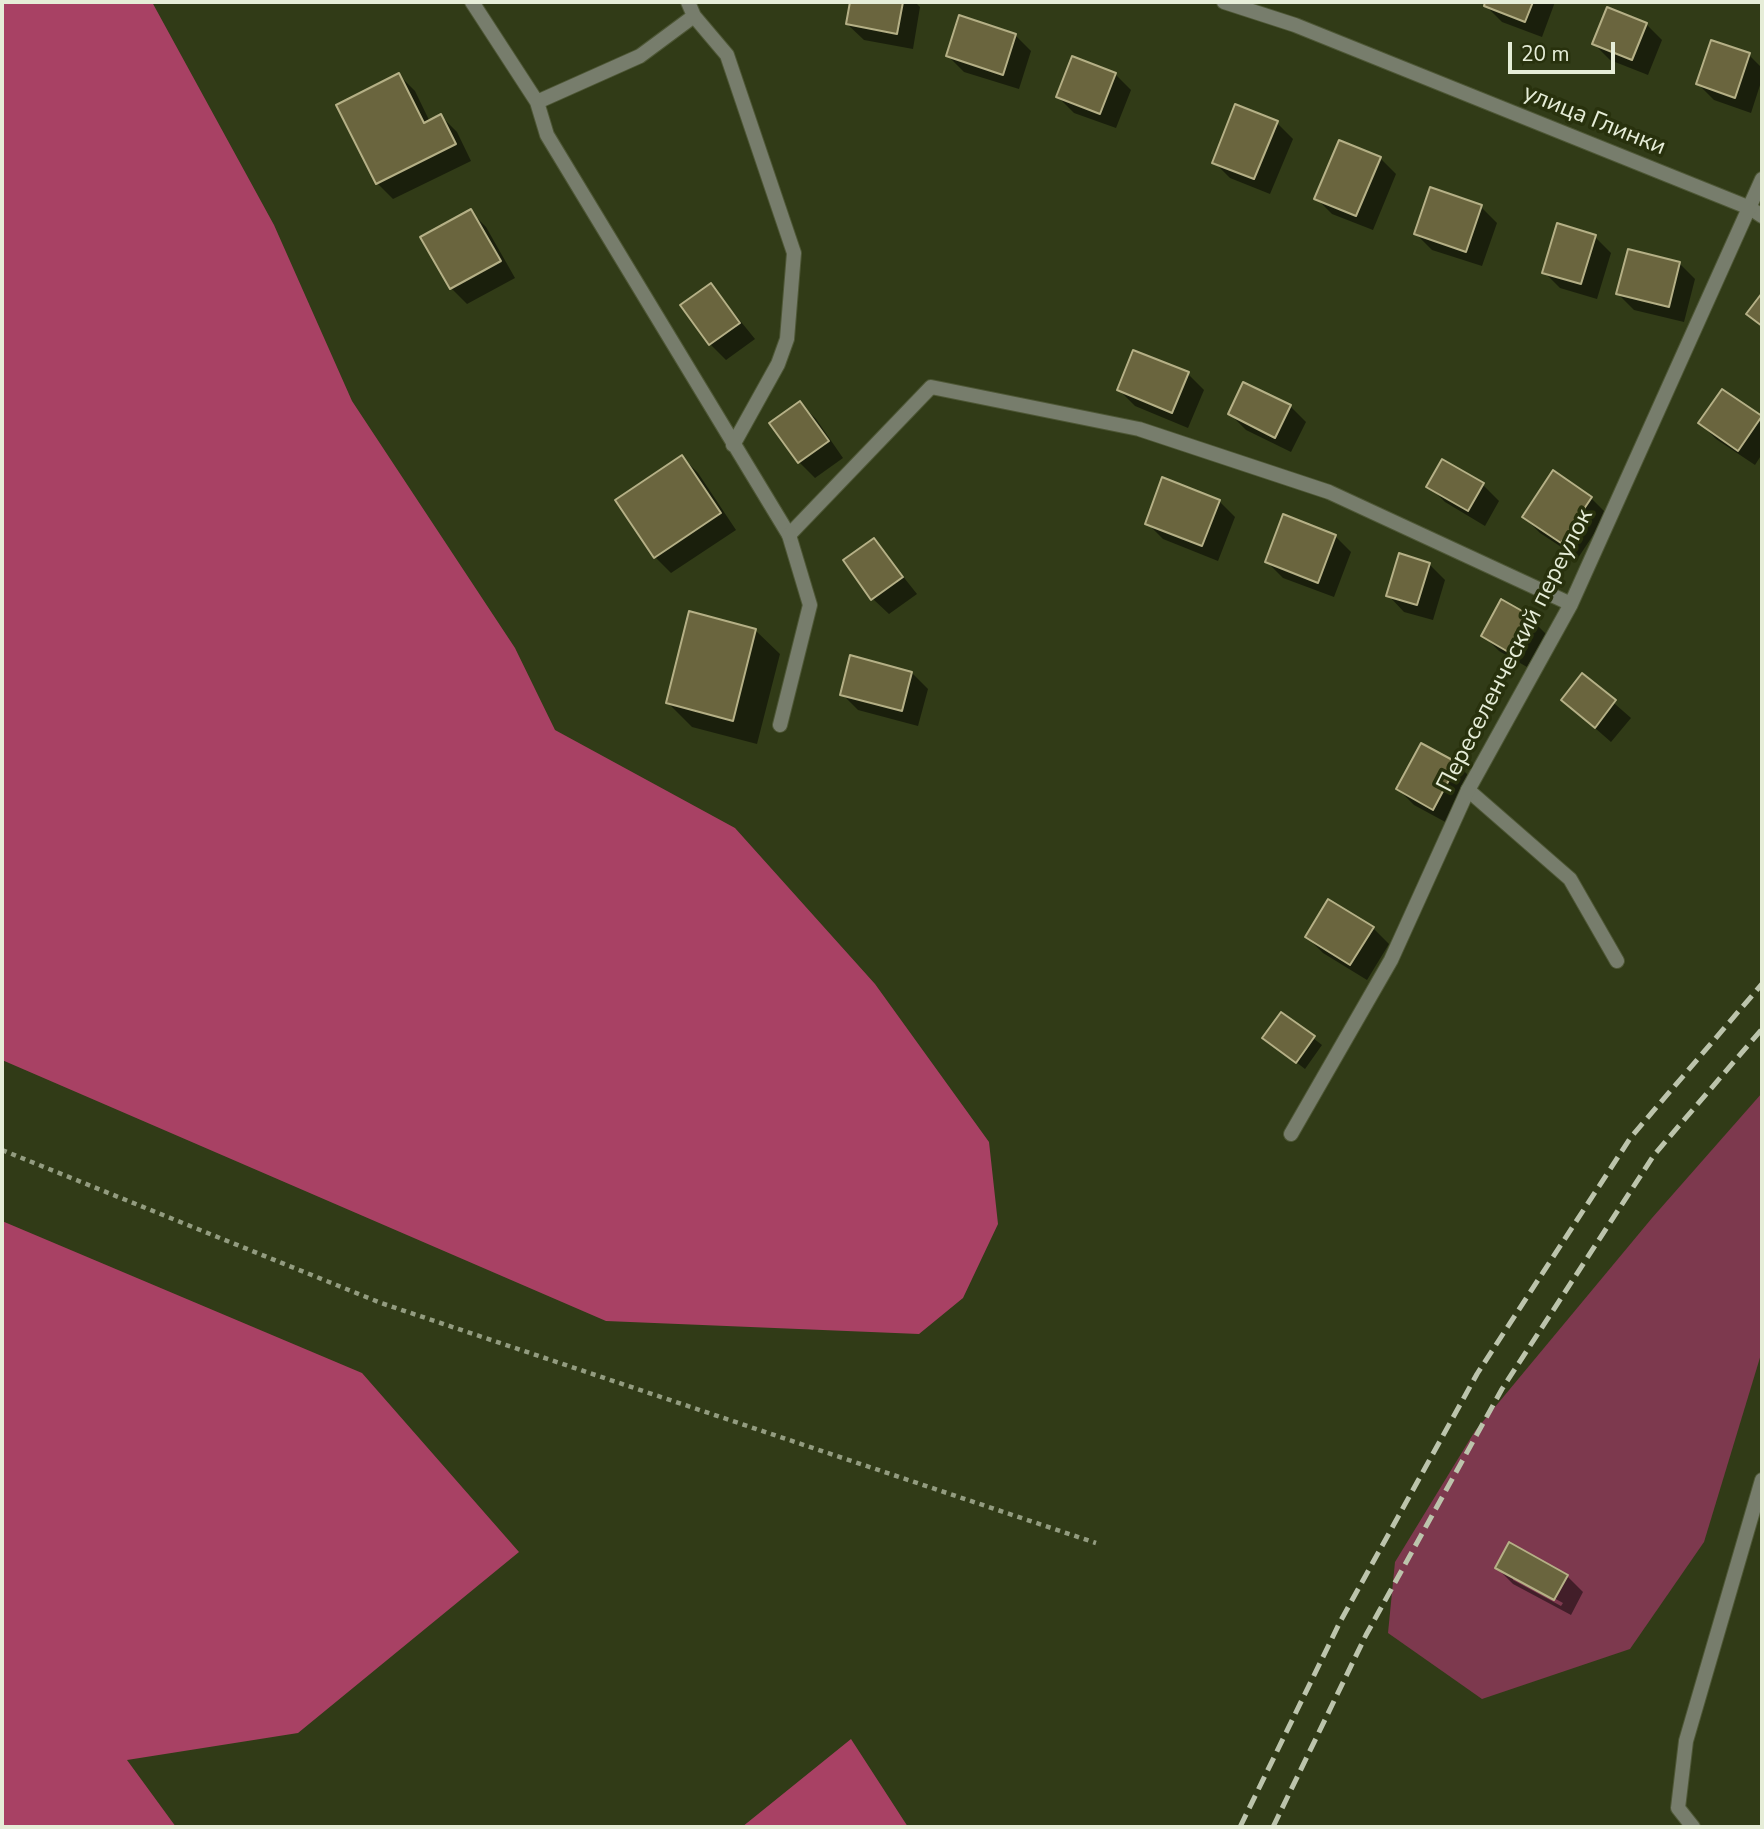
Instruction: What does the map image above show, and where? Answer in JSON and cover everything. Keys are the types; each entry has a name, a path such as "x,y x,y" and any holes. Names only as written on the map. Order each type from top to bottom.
{"street":[{"path":"472,2 537,102 547,135 789,535 810,605 780,725"},
{"path":"688,2 694,16 727,55 794,253 787,339 778,364 733,445"},
{"name":"улица Глинки","path":"1224,2 1295,25 1756,212"},
{"path":"537,102 640,56 694,16"},
{"name":"Переселенческий переулок","path":"1291,1134 1391,960 1468,790 1570,604 1756,212 1762,179"},
{"path":"789,535 931,387 1139,429 1329,492 1570,604"},
{"path":"1468,790 1570,879 1617,961"},
{"path":"1693,1827 1678,1808 1686,1741 1762,1480"}],"path":[{"path":"2,1150 381,1303 1096,1543"}],"shaded area":[{"path":"2,2 152,2 274,225 352,401 515,648 555,730 735,828 875,984 989,1142 998,1224 963,1298 919,1334 606,1321 2,1060"},
{"path":"1762,1093 1762,1351 1704,1542 1630,1649 1482,1699 1388,1633 1395,1562 1475,1431 1652,1218"},
{"path":"2,1221 362,1373 519,1552 298,1733 127,1760 176,1827 2,1827"},
{"path":"851,1739 908,1827 742,1827"}],"building":[{"path":"850,2 903,2 897,34 846,24"},
{"path":"1485,2 1533,2 1525,22 1484,6"},
{"path":"1607,7 1647,23 1632,60 1592,44"},
{"path":"959,15 1016,34 1003,75 946,56"},
{"path":"1711,40 1750,53 1735,98 1696,84"},
{"path":"1072,56 1116,73 1100,114 1056,97"},
{"path":"399,73 424,123 441,114 456,144 376,184 336,105"},
{"path":"1235,104 1278,121 1254,179 1212,163"},
{"path":"1339,140 1381,157 1356,216 1314,199"},
{"path":"1430,187 1482,205 1466,252 1414,234"},
{"path":"471,209 501,261 450,289 420,237"},
{"path":"1557,223 1596,235 1581,284 1542,273"},
{"path":"1628,249 1680,262 1669,307 1616,294"},
{"path":"711,283 740,323 709,345 680,305"},
{"path":"1762,293 1762,326 1746,314"},
{"path":"1133,350 1189,372 1172,413 1117,390"},
{"path":"1243,382 1291,405 1275,438 1228,414"},
{"path":"1722,389 1762,416 1738,451 1698,423"},
{"path":"800,401 829,441 798,463 769,423"},
{"path":"682,455 721,513 654,558 615,500"},
{"path":"1442,459 1484,483 1468,511 1426,487"},
{"path":"1553,470 1592,497 1561,543 1522,517"},
{"path":"1162,477 1220,500 1202,546 1145,524"},
{"path":"1283,514 1336,535 1318,583 1265,562"},
{"path":"874,538 903,577 871,600 843,560"},
{"path":"1399,553 1430,563 1417,605 1386,596"},
{"path":"1501,599 1531,616 1510,653 1481,636"},
{"path":"689,611 756,629 733,721 666,703"},
{"path":"850,655 912,672 902,711 840,695"},
{"path":"1582,673 1616,700 1595,728 1561,700"},
{"path":"1421,743 1458,763 1433,810 1396,789"},
{"path":"1328,899 1374,927 1350,965 1305,937"},
{"path":"1281,1012 1315,1036 1296,1063 1262,1038"},
{"path":"1509,1542 1568,1575 1554,1600 1495,1568"}],"railway":[{"path":"1240,1827 1340,1622 1477,1374 1631,1137 1762,984"},
{"path":"1273,1827 1366,1635 1502,1389 1654,1155 1762,1029"}]}
